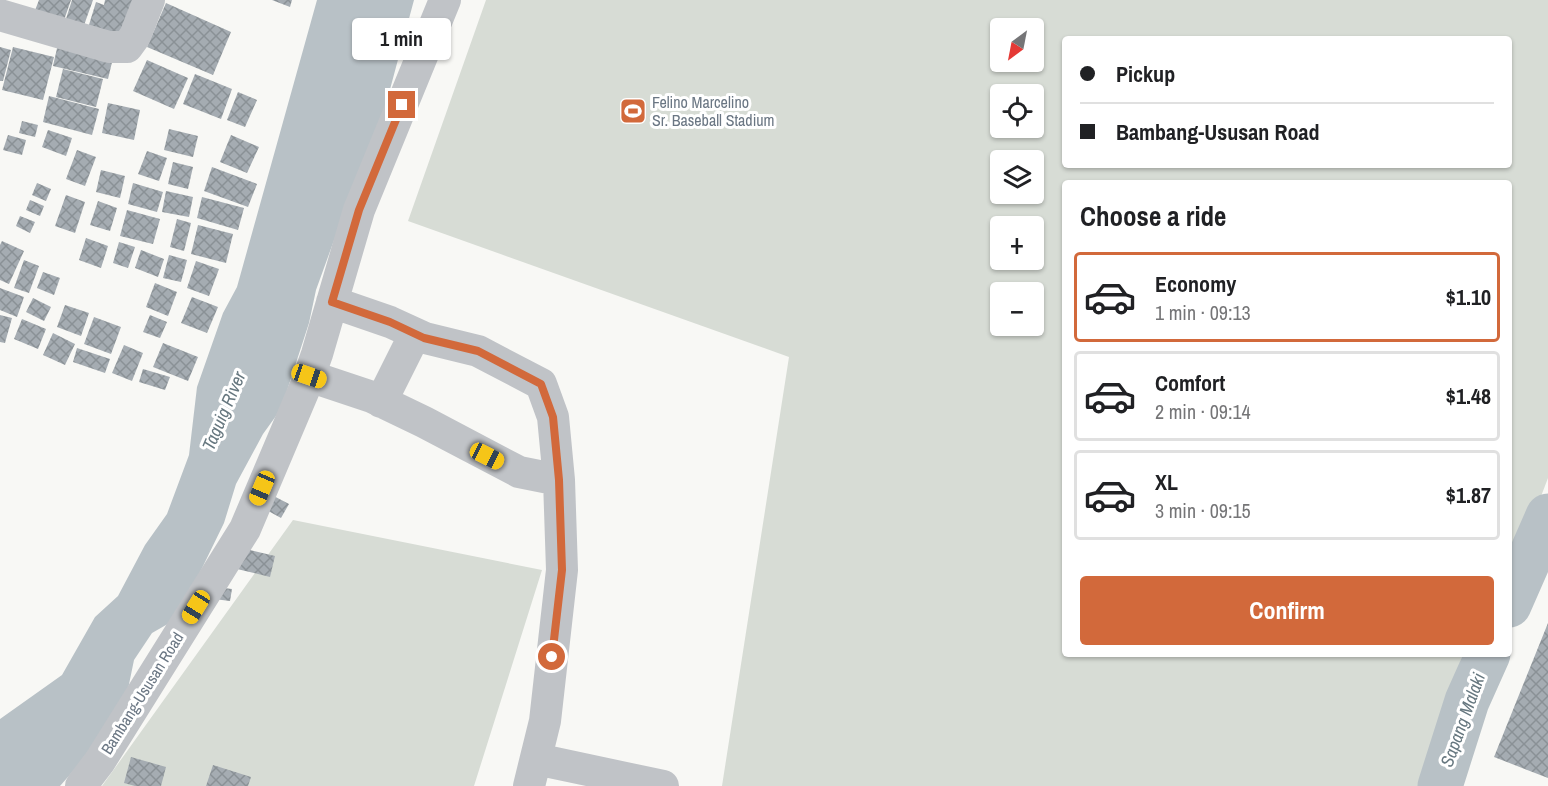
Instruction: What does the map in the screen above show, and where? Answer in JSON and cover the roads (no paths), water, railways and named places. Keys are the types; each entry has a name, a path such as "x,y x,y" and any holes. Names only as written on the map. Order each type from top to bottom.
{"street":[{"path":"0,15 109,47 127,46 135,36 149,0"},
{"name":"Bambang-Ususan Road","path":"81,786 100,761 245,529 309,376 359,210 445,0"},
{"path":"332,302 390,322 416,334 478,351 541,384 553,417 559,480 562,570 545,721 532,772 663,786"},
{"path":"381,402 416,334"},
{"path":"309,376 381,402 519,472 559,480"}],"water":[{"name":"Taguig River","path":"317,0 414,0 374,149 341,221 316,290 309,323 281,409 263,434 236,484 224,523 186,601 173,621 152,633 134,660 127,694 113,726 60,786 0,786 0,719 62,675 95,617 118,596 145,545 167,514 189,455 197,387 223,313 237,287"}],"waterway":[{"name":"Sapang Malaki","path":"1512,598 1548,516"},
{"name":"Sapang Malaki","path":"1440,786 1467,701 1487,657"}],"place":[{"name":"Felino Marcelino Sr. Baseball Stadium","path":"633,111"}]}
